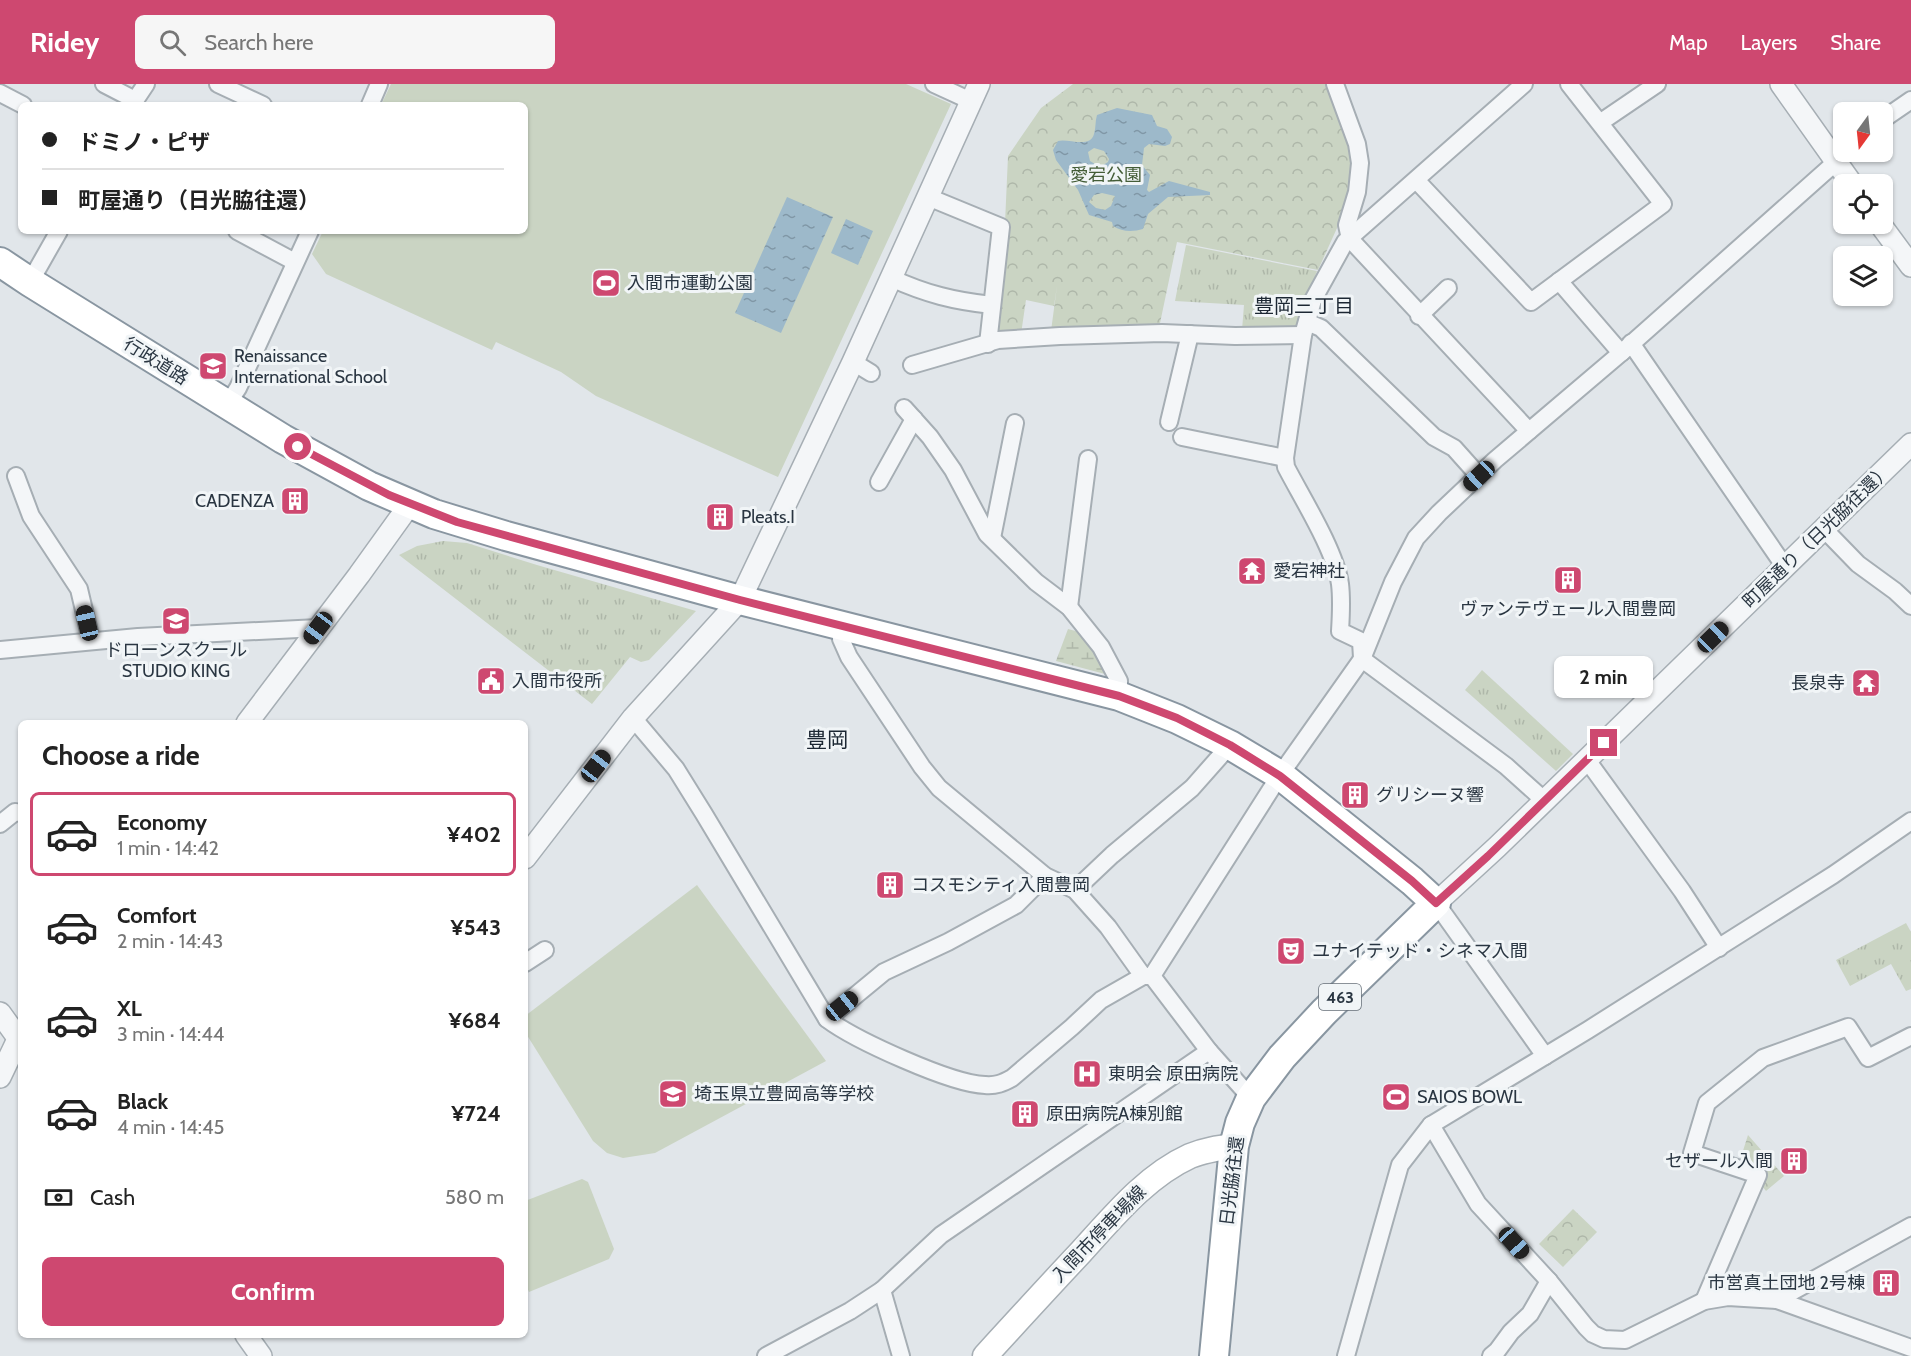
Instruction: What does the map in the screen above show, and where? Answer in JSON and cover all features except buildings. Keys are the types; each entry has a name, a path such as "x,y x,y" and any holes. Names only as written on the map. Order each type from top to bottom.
{"highway":[{"name":"行政道路","path":"1,265 227,405 319,459 410,504 457,522 740,600 1119,696 1177,718 1230,745 1280,776 1412,881 1436,903"},
{"name":"日光脇往還","path":"1214,1356 1234,1146 1240,1123 1251,1098 1282,1057 1324,1012 1436,903"}],"main road":[{"name":"入間市停車場線","path":"985,1356 1148,1183 1192,1155 1211,1149 1234,1146"}],"street":[{"path":"104,84 132,102"},
{"path":"135,102 146,84"},
{"path":"218,84 257,102"},
{"path":"371,102 380,84"},
{"path":"528,854 633,718 740,600 853,362 975,93 934,84"},
{"path":"1335,84 1357,144 1360,163 1357,192 1347,225 1350,239 1528,431"},
{"path":"1362,659 1361,641 1340,631 1342,606 1340,582 1327,546 1286,467 1285,458 1305,329 1313,300 1340,250 1350,239 1524,84"},
{"path":"1417,181 1531,302 1663,204 1569,84"},
{"path":"1601,122 1657,84"},
{"path":"1780,84 1833,150"},
{"path":"0,93 18,102"},
{"path":"1893,112 1911,100"},
{"path":"633,718 676,769 827,1019 839,1028 943,1074 973,1084 1000,1084 1012,1078 1101,1000 1148,976 1280,776 1362,659 1393,582 1416,538 1439,513 1528,431 1626,348 1833,159"},
{"path":"928,197 1001,227 988,344"},
{"path":"30,282 56,234"},
{"path":"243,234 295,262"},
{"path":"227,405 238,388 309,234"},
{"path":"1887,234 1911,266"},
{"path":"891,278 929,294 956,301 992,305"},
{"path":"1559,281 1626,348 1785,567"},
{"path":"1419,316 1448,288"},
{"path":"912,365 998,340 1321,327 1434,437 1454,448 1479,476"},
{"path":"1169,422 1190,334"},
{"path":"853,362 872,373"},
{"path":"879,482 909,413 953,470 987,534 1036,582 1069,606 1101,647 1119,681 1119,696"},
{"path":"992,538 1015,423"},
{"path":"1182,437 1285,458"},
{"name":"町屋通り（日光脇往還）","path":"1436,903 1545,801 1911,444"},
{"path":"1069,606 1088,459"},
{"path":"16,476 31,516 79,589 91,640"},
{"path":"249,720 410,504"},
{"path":"1824,529 1858,564 1895,591 1911,606"},
{"path":"842,625 841,639 849,657 922,767 939,788 1045,876 1075,890 1251,1098"},
{"path":"0,650 91,640 318,628"},
{"path":"1362,659 1506,766 1545,801"},
{"path":"1075,890 1112,855 1192,788 1230,745"},
{"path":"1587,760 1682,891 1719,948"},
{"path":"0,824 15,812 18,812"},
{"path":"1346,1356 1400,1165 1431,1125 1719,948 1833,875 1911,821"},
{"path":"827,1019 884,972 948,942 1016,905 1045,876"},
{"path":"1436,903 1545,1056"},
{"path":"528,947 545,950 528,961"},
{"path":"0,1013 18,1035"},
{"path":"1704,1301 1758,1174 1692,1153 1707,1103 1762,1058 1848,1027 1868,1058 1911,1036"},
{"path":"0,1077 18,1041"},
{"path":"766,1356 850,1311 882,1290 940,1235 1209,1051"},
{"path":"1431,1125 1478,1204 1549,1281 1593,1334 1613,1341 1624,1340 1704,1301 1728,1297 1777,1300 1911,1348"},
{"path":"1777,1300 1911,1226"},
{"path":"1491,1356 1530,1314 1549,1281"},
{"path":"882,1290 901,1356"},
{"path":"248,1338 261,1356"}],"green space":[{"name":"入間市運動公園","path":"391,84 906,84 951,104 778,477 596,396 561,372 496,342 492,350 326,274 312,254 322,234 528,234 528,102 382,102"},
{"name":"愛宕公園","path":"1073,84 1329,84 1355,168 1352,195 1318,270 1177,242 1159,328 1051,331 1057,286 1054,306 1026,300 1021,334 998,335 993,331 1005,223 1008,156 1041,108"},
{"path":"1186,245 1317,271 1301,325 1294,330 1242,330 1244,305 1175,301"},
{"path":"443,541 467,543 696,611 649,660 641,662 630,657 592,704 399,555 417,546"},
{"path":"1068,629 1083,633 1107,669 1105,674 1056,661"},
{"path":"1482,670 1573,754 1556,771 1465,690"},
{"path":"697,885 826,1061 655,1153 623,1158 607,1153 593,1141 528,1037 528,1014"},
{"path":"1906,923 1911,932 1911,989 1906,991 1891,964 1850,986 1836,960"},
{"path":"1748,1135 1784,1176 1766,1191 1747,1167 1749,1160 1741,1157"},
{"path":"582,1179 588,1182 614,1249 609,1259 529,1292 528,1200"},
{"path":"1573,1209 1597,1232 1563,1267 1539,1244"}],"water":[{"path":"1117,108 1152,115 1157,126 1167,129 1172,137 1170,144 1165,146 1149,144 1144,148 1142,165 1150,175 1147,190 1149,192 1169,181 1210,192 1210,195 1168,197 1148,214 1143,229 1135,231 1120,229 1113,226 1112,222 1089,215 1078,190 1056,160 1053,150 1058,141 1083,142 1092,138 1097,115","holes":["1094,148 1104,151 1109,159 1100,167 1090,161 1088,152","1102,193 1115,196 1111,206 1105,210 1096,208 1089,202 1094,195"]},
{"path":"787,197 833,217 781,333 735,313"},
{"path":"846,219 873,231 858,265 831,253"}],"place":[{"name":"入間市運動公園","path":"606,283"},
{"name":"Renaissance International School","path":"213,366"},
{"name":"CADENZA","path":"295,501"},
{"name":"Pleats.I","path":"720,517"},
{"name":"愛宕神社","path":"1252,571"},
{"name":"ヴァンテヴェール入間豊岡","path":"1568,580"},
{"name":"ドローンスクール STUDIO KING","path":"176,621"},
{"name":"入間市役所","path":"491,681"},
{"name":"長泉寺","path":"1866,683"},
{"name":"グリシーヌ響","path":"1355,795"},
{"name":"コスモシティ入間豊岡","path":"890,885"},
{"name":"ユナイテッド・シネマ入間","path":"1291,951"},
{"name":"東明会 原田病院","path":"1087,1074"},
{"name":"埼玉県立豊岡高等学校","path":"673,1094"},
{"name":"SAIOS BOWL","path":"1396,1097"},
{"name":"原田病院A棟別館","path":"1025,1114"},
{"name":"セザール入間","path":"1794,1161"},
{"name":"市営真土団地 2号棟","path":"1886,1283"}],"district":[{"name":"豊岡三丁目","path":"1304,306"},
{"name":"豊岡","path":"827,739"}],"route":[{"path":"298,447 389,495 457,522 740,600 1119,696 1177,718 1230,745 1280,776 1412,881 1436,903 1488,856 1604,743"}]}
